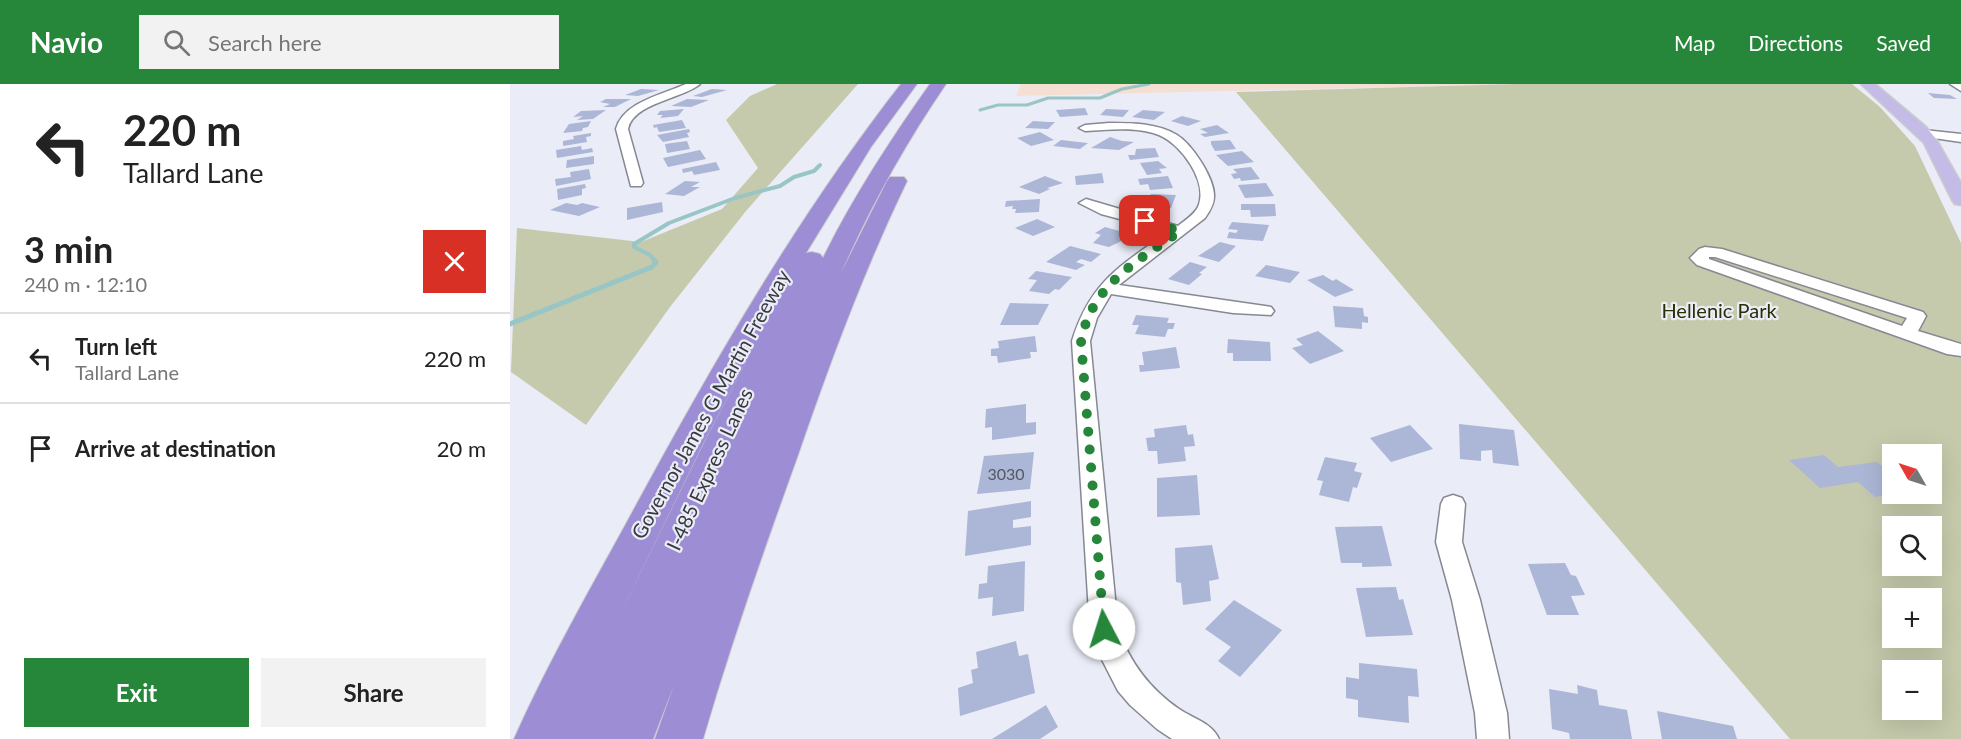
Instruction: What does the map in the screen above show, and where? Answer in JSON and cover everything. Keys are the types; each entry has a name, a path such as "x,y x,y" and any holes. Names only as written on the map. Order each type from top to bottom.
{"highway":[{"name":"Governor James G Martin Freeway","path":"538,739 606,598 672,471 777,280 856,155 909,84"},
{"name":"I-485 Express Lanes","path":"584,739 721,441 814,255 869,163 923,84"},
{"name":"I-485 Express Lanes","path":"629,739 779,378 854,218 911,123 938,84"},
{"path":"679,739 730,588 837,309 895,183 930,119 953,84"}],"main road":[{"path":"1867,84 1914,121 1924,134 1961,200"}],"street":[{"path":"636,183 622,129 624,120 639,108 695,84"},
{"path":"1954,84 1961,88"},
{"path":"1085,128 1140,128 1168,136 1182,144 1206,184 1209,198 1207,206 1200,215 1128,268 1106,288 1090,309 1081,341 1104,629 1111,653 1126,681 1152,708 1186,731 1203,739"},
{"path":"1924,134 1961,138"},
{"path":"1086,203 1106,211 1180,231"},
{"path":"1907,334 1917,316 1716,252 1706,252 1698,258 1703,262 1907,334 1959,352"},
{"path":"1106,288 1233,309 1265,311"},
{"path":"1453,504 1449,542 1466,600 1491,713 1492,739"}],"shaded area":[{"path":"1021,84 1525,84 1016,96"}],"green space":[{"path":"777,84 858,84 746,211 670,307 586,425 511,372 517,228 641,242 722,209 758,168 726,120 750,96"},
{"name":"Hellenic Park","path":"1516,84 1852,84 1880,107 1915,146 1961,243 1961,739 1790,739 1236,92"}],"building":[{"path":"641,89 659,90 638,96 625,95"},
{"path":"712,89 727,90 702,97 693,96"},
{"path":"1928,93 1950,95 1957,99 1934,98"},
{"path":"606,99 631,99 615,107 603,107 610,104 600,102"},
{"path":"687,99 709,100 691,107 671,106"},
{"path":"1085,108 1088,115 1060,117 1056,110"},
{"path":"684,109 678,116 660,118 663,115 657,115 660,111"},
{"path":"1106,109 1129,110 1123,117 1100,115"},
{"path":"606,110 593,119 577,120 583,116 573,117 581,111"},
{"path":"1143,110 1165,112 1154,120 1132,117"},
{"path":"1182,116 1201,121 1188,126 1171,121"},
{"path":"682,120 686,128 659,132 653,125"},
{"path":"591,121 582,131 563,133 569,124"},
{"path":"1033,121 1055,122 1048,129 1025,128"},
{"path":"1217,125 1229,133 1205,137 1200,134 1208,133 1200,129"},
{"path":"689,129 690,132 687,133 689,137 663,142 657,135"},
{"path":"1040,132 1054,140 1031,146 1017,138"},
{"path":"591,133 591,136 586,137 587,142 563,146 563,141 574,139 573,136"},
{"path":"1110,137 1134,142 1119,150 1091,148"},
{"path":"1061,140 1088,143 1080,149 1053,146"},
{"path":"1230,140 1236,149 1215,151 1211,144 1211,141"},
{"path":"687,141 690,149 667,153 665,144"},
{"path":"581,146 582,150 592,148 593,152 557,158 556,150"},
{"path":"1155,148 1159,157 1130,160 1128,155 1135,155 1136,149"},
{"path":"700,150 706,159 668,167 663,158"},
{"path":"1242,151 1254,162 1228,166 1216,155"},
{"path":"594,156 594,164 566,168 567,160"},
{"path":"1158,161 1167,168 1159,169 1162,173 1147,175 1140,163"},
{"path":"716,162 720,170 694,175 692,171 683,173 682,169"},
{"path":"1251,167 1260,179 1241,181 1240,178 1234,179 1231,174 1237,173 1233,169"},
{"path":"589,169 591,179 556,186 555,179 571,177 570,172"},
{"path":"1102,173 1104,183 1076,185 1075,176"},
{"path":"1045,176 1063,183 1047,188 1050,189 1039,194 1019,187"},
{"path":"1168,176 1173,188 1150,190 1148,184 1140,185 1138,179"},
{"path":"685,181 700,182 691,187 700,187 684,196 665,194"},
{"path":"1266,183 1274,196 1245,198 1238,185"},
{"path":"585,184 586,188 582,189 582,195 558,200 557,189"},
{"path":"1151,194 1176,195 1171,208 1145,207"},
{"path":"1040,199 1039,212 1015,213 1016,209 1012,209 1013,206 1005,207 1006,201"},
{"path":"662,202 663,212 627,220 627,208"},
{"path":"566,203 577,205 582,203 600,207 579,216 550,210"},
{"path":"1241,204 1275,204 1276,216 1251,217 1250,210 1241,210"},
{"path":"1037,219 1055,227 1033,236 1015,228"},
{"path":"1232,222 1269,225 1263,241 1227,238 1229,232 1236,233 1238,230 1228,229"},
{"path":"1105,227 1134,235 1109,247 1093,243 1101,235 1095,233"},
{"path":"1220,242 1236,246 1219,262 1198,256"},
{"path":"1070,246 1101,254 1091,262 1081,259 1076,262 1085,265 1076,270 1046,262"},
{"path":"1190,262 1207,267 1189,285 1168,279"},
{"path":"1266,265 1300,272 1290,283 1255,276"},
{"path":"1036,271 1072,277 1059,290 1055,289 1049,294 1029,291 1037,280 1028,279"},
{"path":"1323,275 1333,281 1336,279 1354,290 1335,297 1307,280"},
{"path":"1010,303 1049,304 1038,325 1000,325"},
{"path":"1333,306 1363,308 1364,316 1368,317 1368,323 1362,322 1362,329 1335,327"},
{"path":"1136,315 1169,318 1167,323 1175,323 1173,329 1168,329 1165,337 1135,334 1139,325 1132,325"},
{"path":"1318,331 1344,351 1310,364 1292,348 1303,345 1296,339"},
{"path":"1035,336 1037,352 1030,352 1031,358 998,363 997,356 991,356 991,349 999,348 998,341"},
{"path":"1228,339 1270,342 1271,361 1233,361 1233,353 1227,353"},
{"path":"1176,347 1180,368 1140,372 1139,365 1144,365 1142,352"},
{"path":"1026,404 1026,423 1036,422 1036,434 992,440 992,427 985,428 986,409"},
{"path":"1459,424 1514,430 1519,466 1493,463 1492,450 1481,451 1481,461 1460,459"},
{"path":"1186,425 1188,435 1193,434 1195,446 1184,447 1186,461 1158,464 1157,451 1148,451 1146,438 1155,437 1154,429"},
{"path":"1410,425 1433,449 1391,462 1370,438"},
{"path":"1034,452 1030,489 977,494 984,456"},
{"path":"1824,455 1838,467 1877,462 1882,466 1882,496 1875,497 1858,482 1820,488 1789,460"},
{"path":"1325,457 1357,463 1354,471 1362,473 1357,488 1353,487 1349,502 1319,495 1323,481 1317,480"},
{"path":"1197,475 1200,515 1157,517 1157,478"},
{"path":"1031,501 1031,517 1013,520 1013,528 1031,526 1031,545 965,556 968,511"},
{"path":"1382,526 1392,566 1362,567 1362,563 1341,563 1335,527"},
{"path":"1212,545 1219,579 1209,581 1211,601 1183,605 1181,583 1176,582 1175,548"},
{"path":"1025,561 1024,611 992,616 993,597 978,599 979,584 987,583 988,566"},
{"path":"1565,563 1571,575 1576,576 1585,595 1571,596 1579,615 1547,615 1528,564"},
{"path":"1396,587 1399,600 1403,599 1413,635 1366,637 1356,588"},
{"path":"1234,600 1282,630 1240,677 1218,661 1231,647 1205,629"},
{"path":"1016,641 1019,656 1028,654 1035,693 960,716 958,688 973,683 971,670 978,668 976,652"},
{"path":"1359,663 1417,669 1419,697 1408,696 1409,723 1358,717 1358,700 1346,698 1346,677 1359,679"},
{"path":"1577,685 1597,690 1599,705 1627,710 1632,739 1570,739 1569,733 1552,729 1549,689 1578,694"},
{"path":"1046,705 1058,727 1040,739 992,739"},
{"path":"1657,711 1733,726 1737,739 1662,739"}],"waterway":[{"path":"980,110 998,105 1027,105 1048,98 1100,98 1122,89 1149,84"},
{"path":"656,262 650,255 634,247 634,244 669,223 735,198 780,186 794,177 814,171 820,165"},
{"path":"510,324 652,267 656,262"}],"route":[{"path":"1104,629 1081,341 1084,323 1097,298 1128,268 1180,231 1145,221"}]}
